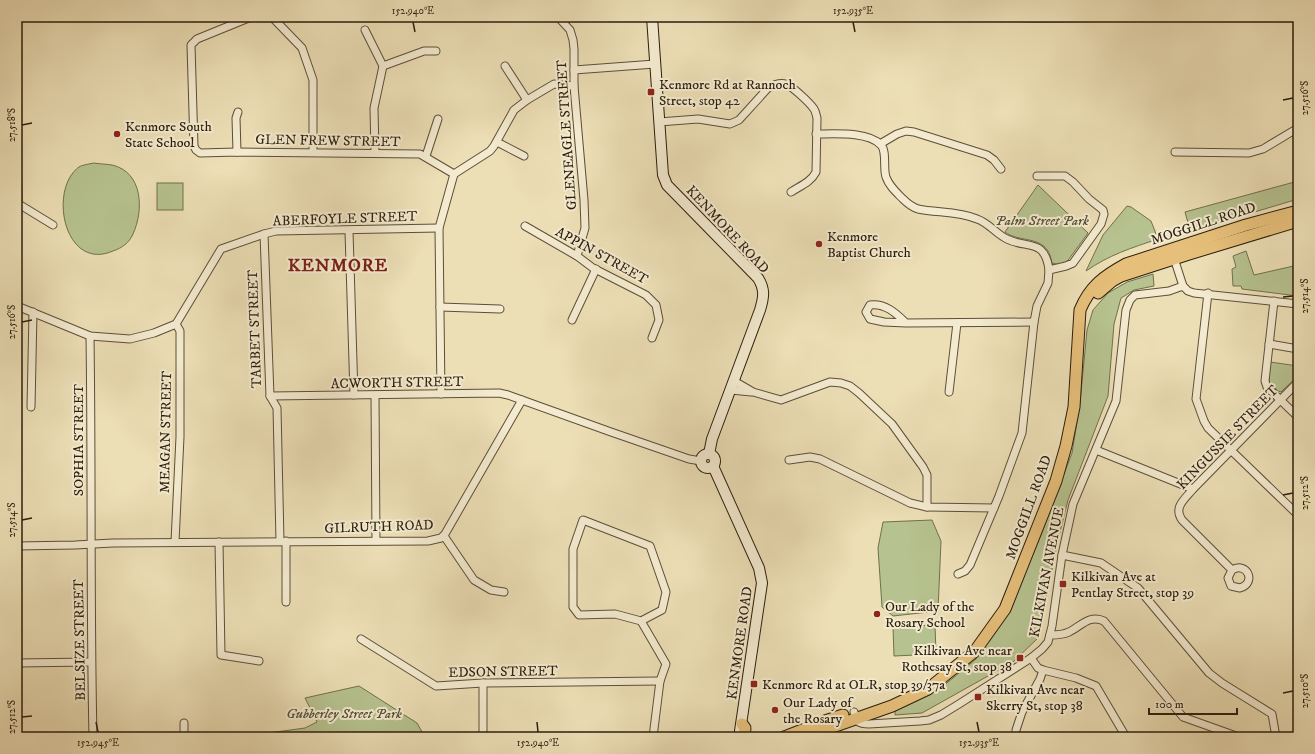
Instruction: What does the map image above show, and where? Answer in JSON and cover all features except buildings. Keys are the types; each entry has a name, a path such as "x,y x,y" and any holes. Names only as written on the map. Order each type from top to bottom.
{"main road":[{"name":"MOGGILL ROAD","path":"1172,254 1253,223 1298,210"},
{"name":"MOGGILL ROAD","path":"804,737 893,700 946,674 975,651 1005,609 1056,481 1066,446 1074,407 1080,310 1095,286 1107,274 1126,264 1172,254 1298,221"},
{"name":"MOGGILL ROAD","path":"784,737 825,721 855,716"},
{"path":"742,724 745,728 744,737"}],"street":[{"name":"GLEN FREW STREET","path":"251,17 197,39 191,45 194,146 196,150 200,153 313,152 420,154 426,156 454,174"},
{"path":"272,17 302,48 313,80 313,152"},
{"name":"GLENEAGLE STREET","path":"558,17 570,30 573,40 574,86 585,228 577,256"},
{"name":"KENMORE ROAD","path":"652,17 663,175 667,185 758,278 764,288 763,300 712,439 709,454"},
{"path":"1002,17 1169,17"},
{"path":"365,30 383,66 374,108 375,153"},
{"path":"383,66 424,51 436,51"},
{"path":"574,70 655,64"},
{"path":"505,66 527,100"},
{"path":"441,394 439,228 454,174 490,151 497,142 514,110 527,100 554,84 574,86"},
{"path":"659,122 698,119 730,124 739,120 768,88 773,85 786,84 811,105 817,118 816,172 808,182 791,192"},
{"path":"237,152 236,118 238,112"},
{"path":"426,156 438,120"},
{"path":"1175,152 1249,153 1263,149 1298,128"},
{"path":"880,144 897,134 906,132 921,133 987,155 994,160 1001,170"},
{"path":"816,134 850,134 873,140 880,144 883,151 884,170 889,184 909,205 916,209 954,213 978,219 1008,240 1038,247 1048,264 1048,283 1038,306 1034,322 1022,433 994,508 970,566 958,574"},
{"path":"17,140 17,203 53,225"},
{"path":"497,142 524,156"},
{"path":"1038,176 1065,176 1069,178 1089,199 1103,210 1104,214 1101,224 1073,262 1066,266 1049,270"},
{"name":"APPIN STREET","path":"524,226 577,256 596,269 646,295 656,305 659,320 652,338"},
{"name":"ABERFOYLE STREET","path":"176,324 221,248 276,231 349,231 439,228"},
{"path":"349,231 354,395"},
{"name":"TARBET STREET","path":"264,234 270,396 277,408 286,602"},
{"path":"1172,254 1183,286 1188,291 1298,304"},
{"path":"572,320 596,269"},
{"name":"KILKIVAN AVENUE","path":"855,716 861,724 929,720 960,704 1031,658 1045,646 1050,635 1062,555 1073,504 1116,401 1126,310 1130,300 1135,295 1170,291 1183,286"},
{"path":"1208,293 1196,399 1204,421 1208,428 1298,515"},
{"path":"1274,301 1265,381 1267,387 1298,418"},
{"path":"906,323 896,313 879,304 870,305 866,312 870,319 884,322 906,323 957,323 1034,322"},
{"path":"17,306 90,336 130,339 176,324"},
{"path":"440,307 500,310"},
{"path":"31,406 33,312"},
{"path":"949,392 957,323"},
{"name":"MEAGAN STREET","path":"175,542 180,437 180,331 176,324"},
{"name":"SOPHIA STREET","path":"90,336 91,544"},
{"path":"1269,344 1298,349"},
{"path":"733,385 781,400 830,382 841,382 850,386 892,424 923,467 927,475 927,507"},
{"name":"KINGUSSIE STREET","path":"1232,570 1182,520 1178,514 1180,505 1298,382"},
{"name":"ACWORTH STREET","path":"270,396 499,393 522,400"},
{"path":"375,395 376,541"},
{"path":"522,400 689,459 701,461"},
{"name":"GILRUTH ROAD","path":"17,546 175,542 432,540 444,536 522,400"},
{"path":"1096,450 1193,490"},
{"path":"709,454 714,457 715,462 710,468 705,468 701,461 703,456 709,454"},
{"path":"789,460 810,457 820,459 910,503 927,507 994,508"},
{"name":"KENMORE ROAD","path":"713,466 759,568 762,583 740,737"},
{"path":"641,621 662,610 666,592 650,546 583,520 573,549 573,607 579,615 615,614 641,621 666,664 660,681 653,737"},
{"path":"444,536 474,580 491,590 504,592"},
{"path":"219,542 221,655 259,660"},
{"name":"BELSIZE STREET","path":"91,544 91,662 93,737"},
{"path":"1062,555 1101,563 1138,588 1209,673 1222,683 1272,714 1276,737"},
{"path":"1050,635 1061,635 1069,632 1091,619 1098,618 1104,620 1183,717 1239,737"},
{"name":"EDSON STREET","path":"361,639 436,686 483,683 660,681"},
{"path":"1031,658 1038,668 1076,678 1096,686 1126,737"},
{"path":"17,663 91,662"},
{"path":"1016,730 1022,712 1040,679 1043,670"},
{"path":"483,683 483,737"},
{"path":"184,723 184,737"}],"green space":[{"path":"94,163 112,165 122,169 130,175 138,193 139,203 137,224 133,234 125,245 113,251 96,254 83,250 73,239 66,225 63,209 64,192 70,178 79,167"},
{"path":"1298,181 1298,199 1221,222 1215,226 1191,233 1185,212"},
{"path":"157,183 183,183 183,210 157,210"},
{"name":"Palm Street Park","path":"1038,185 1088,233 1066,263 1060,265 1052,263 1048,251 1039,243 1016,237 1005,232"},
{"path":"1127,206 1131,207 1151,221 1158,239 1112,256 1086,271 1103,235"},
{"path":"1246,251 1254,275 1298,265 1298,296 1242,289 1241,286 1233,286 1232,269 1236,267 1233,256"},
{"path":"1153,274 1154,286 1134,290 1121,298 1114,324 1108,396 1068,500 1058,540 1038,638 1013,662 922,713 895,715 895,709 947,683 976,659 1008,614 1041,535 1072,453 1080,403 1087,330 1093,310 1108,293 1127,282"},
{"path":"1270,362 1298,366 1296,370 1298,376 1281,392 1269,382"},
{"path":"932,520 941,541 938,611 893,616 882,607 878,548 883,522"},
{"path":"935,625 936,654 894,656 893,627"},
{"name":"Gubberley Street Park","path":"359,686 417,723 425,737 368,737 358,732 357,737 261,737 268,733 305,728 317,722 305,698"}],"place":[{"name":"Kenmore Rd at Rannoch Street, stop 42","path":"651,92"},
{"name":"Kenmore South State School","path":"117,134"},
{"name":"Kenmore Baptist Church","path":"819,244"},
{"name":"Kilkivan Ave at Pentlay Street, stop 39","path":"1063,584"},
{"name":"Our Lady of the Rosary School","path":"877,614"},
{"name":"Kilkivan Ave near Rothesay St, stop 38","path":"1020,658"},
{"name":"Kenmore Rd at OLR, stop 39/37a","path":"754,684"},
{"name":"Kilkivan Ave near Skerry St, stop 38","path":"978,697"},
{"name":"Our Lady of the Rosary","path":"775,710"}],"district":[{"name":"KENMORE","path":"338,265"}]}
